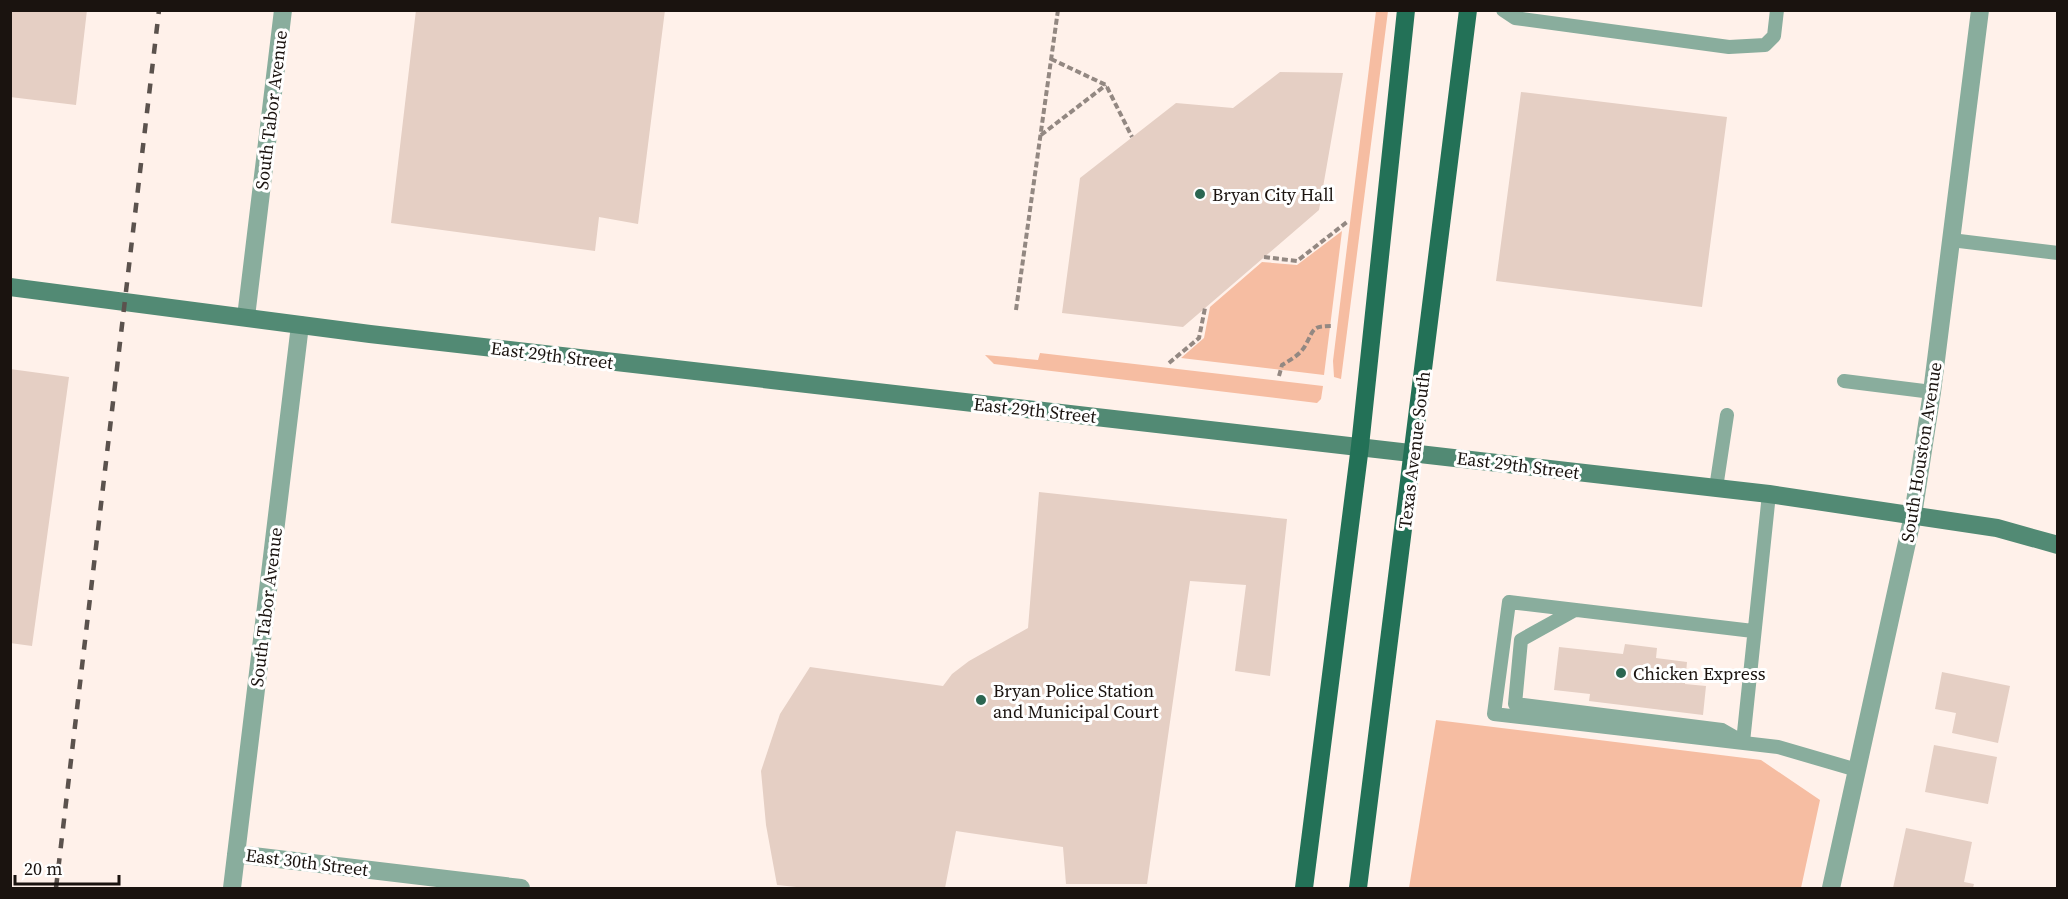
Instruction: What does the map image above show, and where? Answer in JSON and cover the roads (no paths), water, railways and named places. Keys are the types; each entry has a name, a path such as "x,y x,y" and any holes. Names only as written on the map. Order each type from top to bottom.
{"main road":[{"path":"1304,888 1360,446 1406,10"},
{"name":"Texas Avenue South","path":"1358,888 1468,10"}],"street":[{"name":"South Tabor Avenue","path":"246,317 283,10"},
{"name":"South Houston Avenue","path":"1831,888 1913,515 1932,392 1980,10"},
{"name":"East 29th Street","path":"10,287 300,325 1769,494 1997,528 2058,545"},
{"name":"South Tabor Avenue","path":"232,888 300,325"},
{"name":"East 30th Street","path":"236,854 521,888"}],"lane":[{"path":"1503,10 1515,18 1729,47 1765,45 1774,36 1777,10"},
{"path":"1951,240 2057,252"},
{"path":"1844,381 1932,392"},
{"path":"1716,488 1727,415"},
{"path":"1743,742 1769,494"},
{"path":"1754,631 1509,602 1494,714 1778,747 1857,770"},
{"path":"1575,610 1521,640 1515,704 1722,730 1743,742"}],"railway":[{"path":"56,888 159,10"}],"place":[{"name":"Bryan City Hall","path":"1200,194"},
{"name":"Chicken Express","path":"1621,673"},
{"name":"Bryan Police Station and Municipal Court","path":"981,700"}]}
